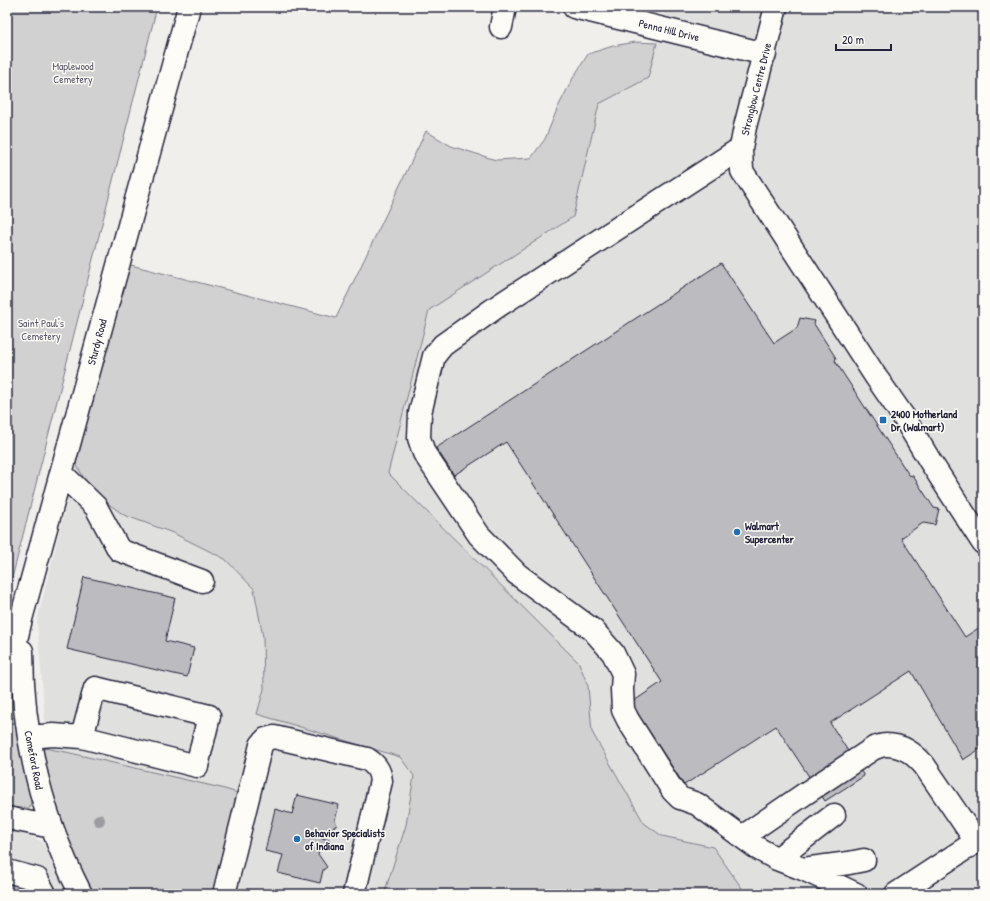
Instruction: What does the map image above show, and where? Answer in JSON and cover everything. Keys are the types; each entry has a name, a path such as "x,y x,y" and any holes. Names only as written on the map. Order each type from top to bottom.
{"street":[{"name":"Sturdy Road","path":"8,669 189,7"},
{"name":"Penna Hill Drive","path":"574,7 765,54"},
{"name":"Strongbow Centre Drive","path":"776,7 741,148 742,171 903,416 983,543"},
{"path":"741,148 495,308 443,345 434,356 420,413 419,438 424,453 479,535 516,574 593,630 613,653 623,674 623,710 673,791 680,798 697,804 757,848 777,860 803,869 856,894"},
{"path":"61,473 96,507 119,550 202,581"},
{"name":"Comeford Road","path":"21,618 24,702 34,768 42,799 52,827 69,870 81,894"},
{"path":"29,737 53,735 82,737 197,766 209,716 95,688 82,737"},
{"path":"224,894 260,745 266,739 274,737 367,759 379,771 380,781 354,894"},
{"path":"742,837 874,748 886,745 902,747 914,754 924,765 980,839 896,894"},
{"path":"777,860 834,815"},
{"path":"7,818 52,827"},
{"path":"803,869 864,860"},
{"path":"7,870 37,879 45,894"}],"shaded area":[{"path":"666,7 983,7 983,894 746,894 713,847 662,836 644,823 592,732 588,686 579,663 388,473 429,310 573,217 599,104 648,78"},
{"path":"76,464 92,492 124,515 173,533 225,559 254,590 263,637 264,689 257,714 400,757 414,776 406,825 384,894 104,894 50,781 37,621"},
{"path":"7,828 19,830 42,842 69,894 7,894"}],"green space":[{"name":"Maplewood Cemetery","path":"7,7 157,7 7,598"},
{"path":"635,42 657,43 648,78 599,104 573,217 429,310 388,473 579,663 588,686 592,732 644,823 662,836 713,847 746,894 384,894 406,825 414,776 400,757 257,714 264,689 263,637 254,589 225,559 173,533 124,515 92,492 76,464 127,264 336,318 426,131 451,146 496,160 531,158 545,139 558,107 573,78 588,54 613,46"},
{"path":"14,717 30,792 30,808 7,806 7,722"},
{"path":"44,748 238,793 214,894 91,894 70,855 42,761"}],"building":[{"name":"Walmart Supercenter","path":"721,263 774,343 797,328 800,318 815,321 814,324 836,358 835,361 909,475 913,476 934,508 939,509 935,525 923,523 901,538 965,637 983,625 983,747 963,760 911,671 830,723 864,776 825,801 776,726 684,785 631,703 662,682 506,442 454,475 436,448"},
{"path":"84,577 175,598 165,641 194,648 187,677 67,649"},
{"name":"Behavior Specialists of Indiana","path":"297,795 339,805 335,820 337,825 324,832 322,838 330,840 327,849 320,847 318,854 327,867 323,870 320,883 278,873 283,855 265,851 275,809 292,814"},
{"path":"7,883 34,891 32,894 7,894"}],"place":[{"name":"2400 Motherland Dr (Walmart)","path":"883,420"},
{"name":"Walmart Supercenter","path":"737,532"},
{"name":"Behavior Specialists of Indiana","path":"297,839"}],"park label":[{"name":"Saint Paul's Cemetery","path":"41,329"}]}
